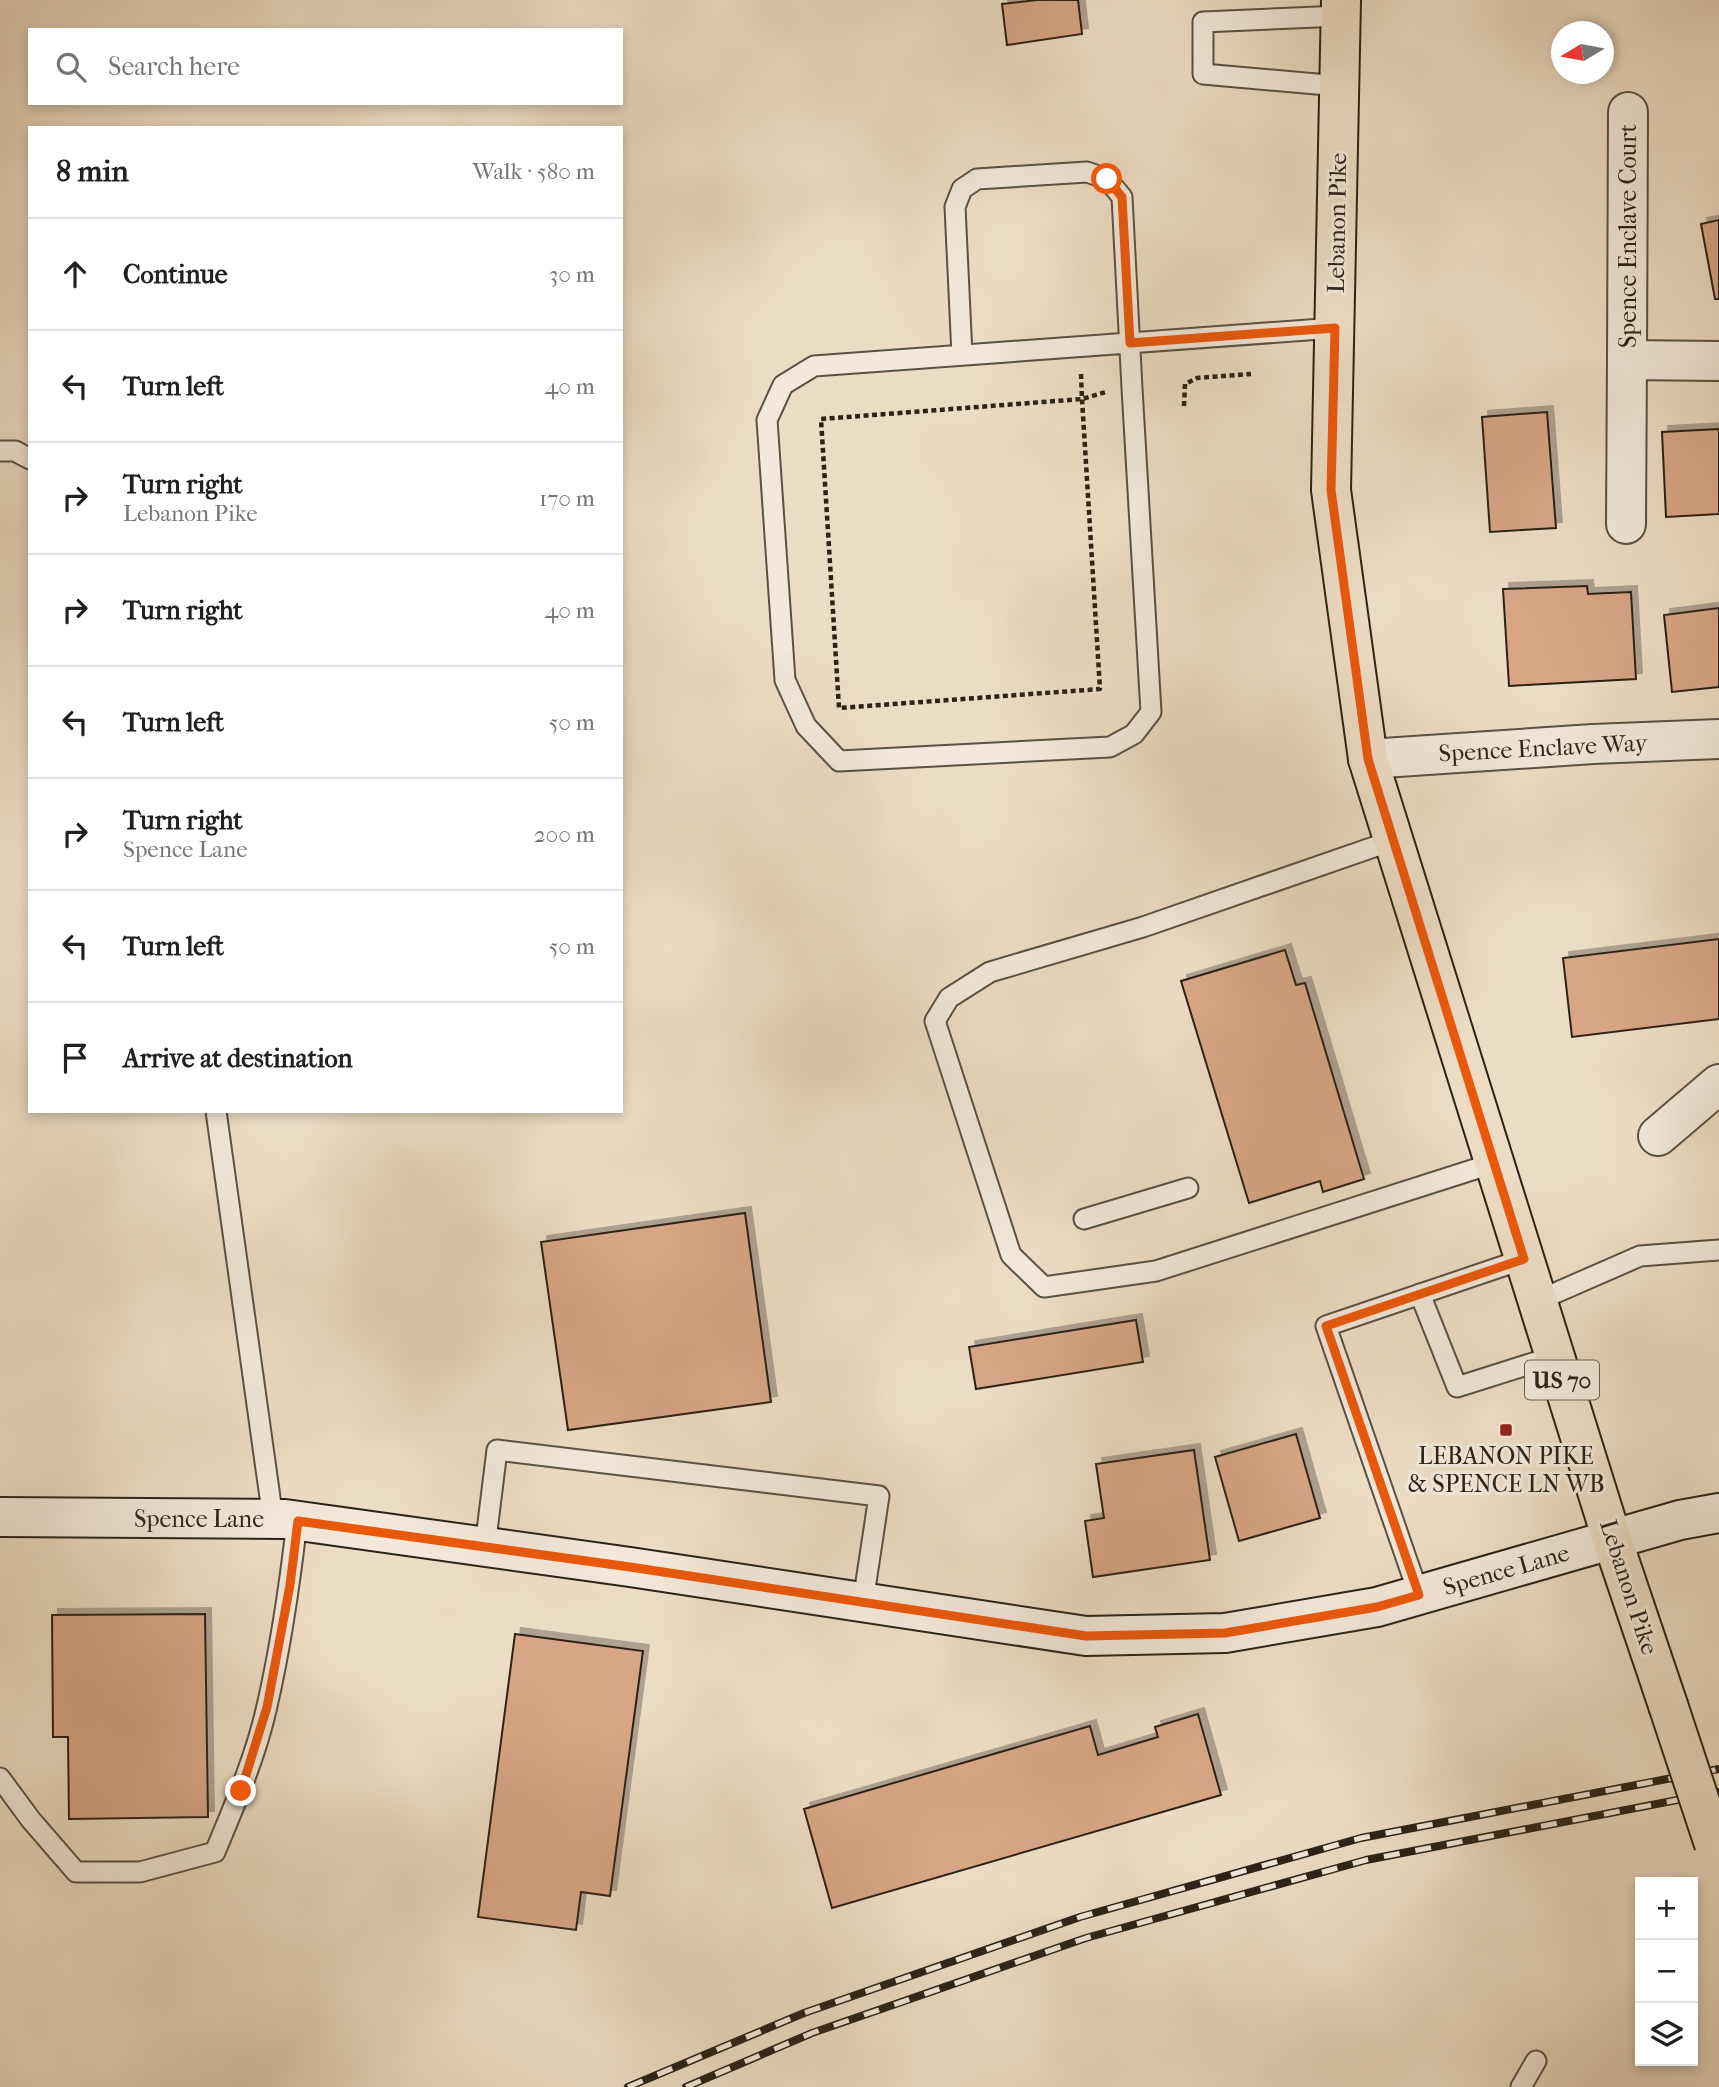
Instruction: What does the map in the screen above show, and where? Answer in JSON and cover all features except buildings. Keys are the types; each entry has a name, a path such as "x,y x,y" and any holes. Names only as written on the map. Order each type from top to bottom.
{"main road":[{"name":"Lebanon Pike","path":"1341,8 1331,490 1368,759 1612,1539 1716,1851"},
{"name":"Spence Enclave Court","path":"1626,524 1628,112"},
{"name":"Spence Enclave Court","path":"1627,360 1719,361"},
{"name":"Spence Enclave Way","path":"1368,759 1593,744 1719,739"},
{"path":"1658,1136 1719,1084"},
{"name":"Spence Lane","path":"0,1517 285,1520 1086,1636 1225,1633 1377,1607 1679,1520 1719,1513"}],"lane":[{"path":"1339,86 1203,74 1203,22 1341,8"},
{"path":"962,355 954,207 962,189 977,179 1087,172 1107,179 1122,197 1130,343 1150,712 1134,734 1110,747 838,761 806,726 785,680 767,420 783,385 814,366 962,355 1130,343 1335,328"},
{"path":"0,452 15,451 28,458"},
{"path":"1394,841 1143,927 990,972 949,998 935,1021 1012,1255 1044,1287 1156,1271 1494,1163"},
{"path":"0,1778 76,1872 140,1872 215,1852 241,1791 267,1707 290,1585 285,1520 216,1113"},
{"path":"1084,1219 1188,1188"},
{"path":"1537,1301 1640,1256 1719,1250"},
{"path":"1419,1595 1326,1326 1524,1259"},
{"path":"1420,1294 1457,1387 1555,1356"},
{"path":"485,1547 497,1450 879,1496 863,1602"},
{"path":"1521,2087 1536,2061"}],"path":[{"path":"1081,370 1082,399 1100,689 839,708 821,419 1082,399 1117,390"},
{"path":"1184,406 1185,384 1197,378 1251,374"}],"railway":[{"path":"628,2087 804,2013 1080,1917 1361,1838 1719,1769"},
{"path":"686,2087 812,2033 1086,1938 1366,1860 1719,1792"}],"place":[{"name":"LEBANON PIKE & SPENCE LN WB","path":"1506,1430"}],"route":[{"path":"241,1791 267,1707 290,1585 298,1521 630,1567 1086,1636 1225,1633 1377,1607 1419,1595 1326,1326 1524,1259 1368,759 1331,490 1335,328 1130,343 1122,197 1107,179"}]}
